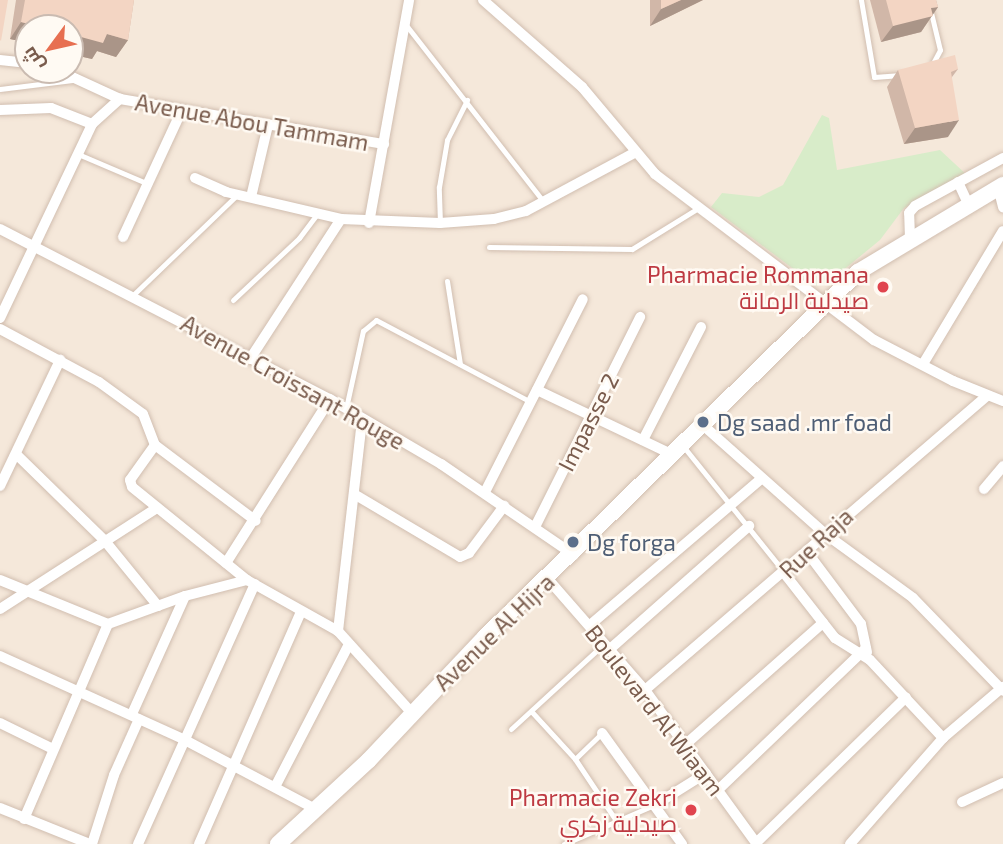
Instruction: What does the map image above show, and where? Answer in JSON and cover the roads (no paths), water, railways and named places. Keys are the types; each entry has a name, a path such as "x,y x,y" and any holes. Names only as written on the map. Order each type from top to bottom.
{"street":[{"path":"369,223 409,0"},
{"path":"483,0 582,87 634,153 700,207 874,340 987,396 1003,401"},
{"name":"Avenue Abou Tammam","path":"84,82 120,99 384,144"},
{"path":"0,318 92,124 120,99"},
{"path":"0,110 51,108 92,124"},
{"path":"123,237 181,110"},
{"path":"251,197 268,125"},
{"path":"195,178 238,194 341,219 369,223 440,223 494,219 544,202 634,153"},
{"path":"910,237 909,213 1003,158"},
{"path":"958,182 968,203"},
{"path":"1001,186 1003,207"},
{"name":"Avenue Al Hijra","path":"278,844 317,810 411,712 574,555 858,272 910,237 1001,186"},
{"path":"250,359 341,219"},
{"name":"Avenue Croissant Rouge","path":"0,229 133,295 330,399 485,492 574,555"},
{"path":"923,364 1003,231"},
{"path":"485,492 583,299"},
{"name":"Impasse 2","path":"535,527 640,317"},
{"path":"643,440 701,327"},
{"path":"0,329 60,360 143,414 155,445 256,521"},
{"path":"0,486 60,360"},
{"path":"537,390 593,414 643,440 678,451"},
{"name":"Rue Raja","path":"645,690 784,573 824,533 987,396"},
{"path":"226,563 256,521 330,399"},
{"path":"338,631 362,419"},
{"path":"704,426 824,533 914,598 1003,689 943,737 850,844"},
{"path":"155,445 129,483 251,582 300,614 338,631 411,712"},
{"path":"16,454 105,541 158,606"},
{"path":"984,489 1003,466"},
{"path":"590,625 761,479"},
{"path":"354,494 460,557 470,554 505,506"},
{"path":"0,609 157,508"},
{"path":"607,646 748,526"},
{"path":"807,552 860,624 862,652"},
{"path":"784,573 823,623 862,652 943,737"},
{"name":"Boulevard Al Wiaam","path":"548,579 645,690 757,843"},
{"path":"0,580 25,593 108,624 185,596 251,582"},
{"path":"138,844 251,582"},
{"path":"0,808 91,844 135,717 185,596"},
{"path":"199,844 300,614"},
{"path":"686,744 823,623"},
{"path":"24,818 108,624"},
{"path":"276,785 349,644"},
{"path":"718,790 862,652"},
{"path":"0,656 183,739 276,785 317,810"},
{"path":"757,843 906,697"},
{"path":"0,723 53,749"},
{"path":"602,733 681,844"},
{"path":"655,805 706,773"},
{"path":"962,802 1003,783"}],"lane":[{"path":"861,0 874,77 911,73"},
{"path":"926,69 940,50 928,0"},
{"path":"405,23 544,202"},
{"path":"0,89 39,84"},
{"path":"440,223 439,187 447,140 467,100"},
{"path":"78,154 146,183"},
{"path":"133,295 238,194"},
{"path":"489,247 632,249 700,207"},
{"path":"233,300 299,238 318,213"},
{"path":"447,281 460,364"},
{"path":"346,409 363,331 369,321 385,323 531,402"},
{"path":"678,451 731,505 784,573"},
{"path":"511,729 607,646"},
{"path":"531,711 575,759 615,818"},
{"path":"575,759 602,733"},
{"path":"564,844 615,818 655,805"}],"place":[{"name":"Pharmacie Rommana صيدلية الرمانة","path":"883,287"},
{"name":"Dg saad .mr foad","path":"703,422"},
{"name":"Dg forga","path":"573,542"},
{"name":"Pharmacie Zekri صيدلية زكري","path":"691,810"}]}
